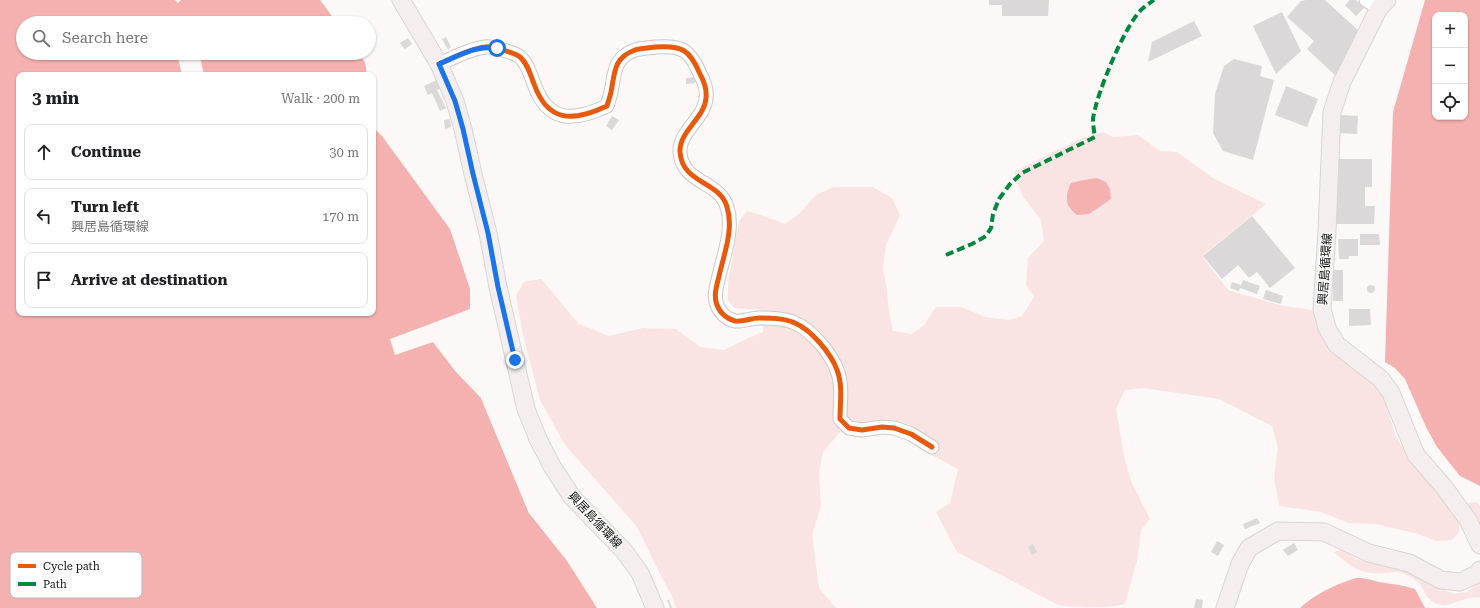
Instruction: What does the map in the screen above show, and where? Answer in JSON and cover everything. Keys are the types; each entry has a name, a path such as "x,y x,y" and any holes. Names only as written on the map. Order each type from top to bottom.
{"main road":[{"name":"興居島循環線","path":"401,0 439,64 455,101 488,233 498,287 507,320 526,409 538,439 552,466 572,497 624,551 640,574 655,608"},
{"name":"興居島循環線","path":"1377,2 1342,82 1332,112 1328,231 1322,309 1327,328 1337,344 1381,379 1391,393 1416,455 1444,487 1468,520 1480,545"},
{"path":"1225,608 1240,564 1249,548 1278,531 1324,532 1369,554 1409,563 1441,580 1460,582 1479,573 1480,570"}],"street":[{"path":"439,64 471,50 486,47 511,52 520,57 529,68 541,102 554,114 573,117 591,114 606,106 611,92 616,65 627,53 639,49 673,46 685,51 695,62 705,84 706,98 702,111 684,137 680,150 682,162 690,175 723,196 730,219 715,291 716,304 723,315 736,321 753,318 780,319 795,323 812,334 824,348 837,370 841,387 840,419 849,428 862,430 882,427 894,428 911,434 932,446"}],"shaded area":[{"path":"0,0 175,0 178,3 181,0 320,0 332,16 16,16 16,60 363,60 367,72 16,72 16,316 376,316 376,130 382,136 450,229 470,289 470,309 390,339 395,355 433,342 456,372 481,398 529,513 567,561 597,608 0,608"},
{"path":"1425,0 1480,0 1480,486 1460,476 1437,447 1426,427 1405,379 1395,368 1385,362 1393,112"},
{"path":"1103,132 1113,137 1138,135 1160,151 1177,152 1213,178 1266,204 1202,256 1228,290 1279,305 1312,310 1323,336 1373,380 1384,398 1396,437 1416,467 1459,519 1459,532 1452,540 1437,541 1415,533 1375,524 1349,523 1321,512 1279,506 1274,477 1278,447 1272,426 1219,399 1143,388 1125,390 1116,409 1124,456 1131,481 1150,519 1141,530 1137,561 1125,604 1092,607 1058,605 957,552 936,512 950,503 958,469 919,448 911,441 892,433 873,434 860,438 840,432 823,452 819,473 821,506 812,535 819,588 836,608 676,608 672,596 637,527 565,445 540,400 523,335 516,295 524,282 541,279 579,324 609,336 643,328 676,329 700,347 724,350 763,332 763,310 734,308 728,300 728,283 739,221 747,211 785,224 799,214 816,195 833,187 873,187 892,198 900,215 886,245 883,268 893,331 912,334 924,325 936,307 961,307 985,317 1009,320 1022,316 1034,297 1026,285 1028,258 1044,241 1041,220 1022,195 1014,172 1082,138"},
{"path":"1097,178 1106,182 1110,189 1111,199 1089,214 1077,215 1070,208 1067,200 1071,183"},
{"path":"1477,502 1480,506 1480,526 1469,508 1469,503"},
{"path":"1343,549 1356,559 1391,565 1454,594 1467,592 1480,581 1480,598 1464,599 1445,605 1432,602 1419,582 1402,573 1368,573 1356,569 1334,552"},
{"path":"1356,578 1368,579 1415,589 1425,608 1300,608 1312,598 1326,590"}],"pier":[{"path":"179,60 201,60 203,72 181,72"},
{"path":"481,396 531,512 549,534 545,532 529,513"}],"building":[{"path":"989,0 1049,0 1048,16 1002,16 1002,5 989,5"},
{"path":"1325,0 1361,33 1336,76 1307,49 1314,41 1287,17 1301,1"},
{"path":"1350,0 1356,0 1364,8 1356,16 1345,5"},
{"path":"1282,12 1301,51 1276,74 1253,26"},
{"path":"1194,21 1202,36 1148,62 1152,42"},
{"path":"446,37 451,47 448,50 442,39"},
{"path":"408,38 412,44 405,49 400,43"},
{"path":"1234,59 1262,66 1260,76 1274,80 1253,160 1223,151 1213,133 1215,94 1224,66"},
{"path":"694,77 695,83 686,84 686,78"},
{"path":"437,80 441,88 437,90 446,108 440,111 432,93 428,95 424,86"},
{"path":"1286,86 1318,99 1307,127 1275,115"},
{"path":"1340,115 1358,116 1357,134 1339,133"},
{"path":"612,116 619,120 612,130 606,126"},
{"path":"450,119 451,127 445,129 444,120"},
{"path":"1333,159 1372,159 1372,187 1365,187 1365,206 1375,206 1374,224 1332,224"},
{"path":"1252,216 1295,268 1270,288 1257,272 1249,278 1238,265 1222,279 1203,256"},
{"path":"1360,234 1379,234 1380,245 1360,245"},
{"path":"1338,239 1358,239 1358,256 1349,256 1349,259 1339,259"},
{"path":"1333,270 1343,270 1343,301 1333,301"},
{"path":"1243,280 1260,286 1257,294 1240,288 1239,291 1230,288 1232,282 1241,285"},
{"path":"1369,285 1373,285 1375,289 1373,293 1369,293 1367,291 1367,287"},
{"path":"1266,290 1283,296 1281,304 1263,299"},
{"path":"1349,309 1370,309 1371,325 1349,326"},
{"path":"1257,518 1260,523 1245,529 1243,524"},
{"path":"1217,541 1224,545 1218,556 1211,552"},
{"path":"1294,543 1298,550 1288,556 1283,550"},
{"path":"1033,544 1037,552 1032,555 1028,547"},
{"path":"1196,599 1203,600 1202,608 1194,608"},
{"path":"667,600 669,600 672,608 670,608"}],"marked path":[{"path":"946,255 972,244 986,236 991,228 993,214 999,199 1010,184 1022,173 1095,137 1093,119 1099,94 1105,78 1119,46 1134,19 1154,0"}],"cycle path":[{"path":"439,64 467,52 485,47 503,50 514,54 520,57 525,63 540,97 547,106 554,112 563,116 573,116 583,115 607,106 616,67 628,53 638,49 672,47 679,48 689,54 704,82 706,88 706,98 705,105 681,144 680,152 682,162 694,177 717,192 723,198 729,215 728,242 715,294 718,308 727,317 735,321 759,318 777,319 791,321 801,326 814,336 834,363 840,382 840,419 849,428 862,430 882,427 894,428 911,434 932,447"}],"route":[{"path":"497,48 486,47 471,50 439,64 455,101 463,129 488,233 498,287 507,320 515,360"}]}
